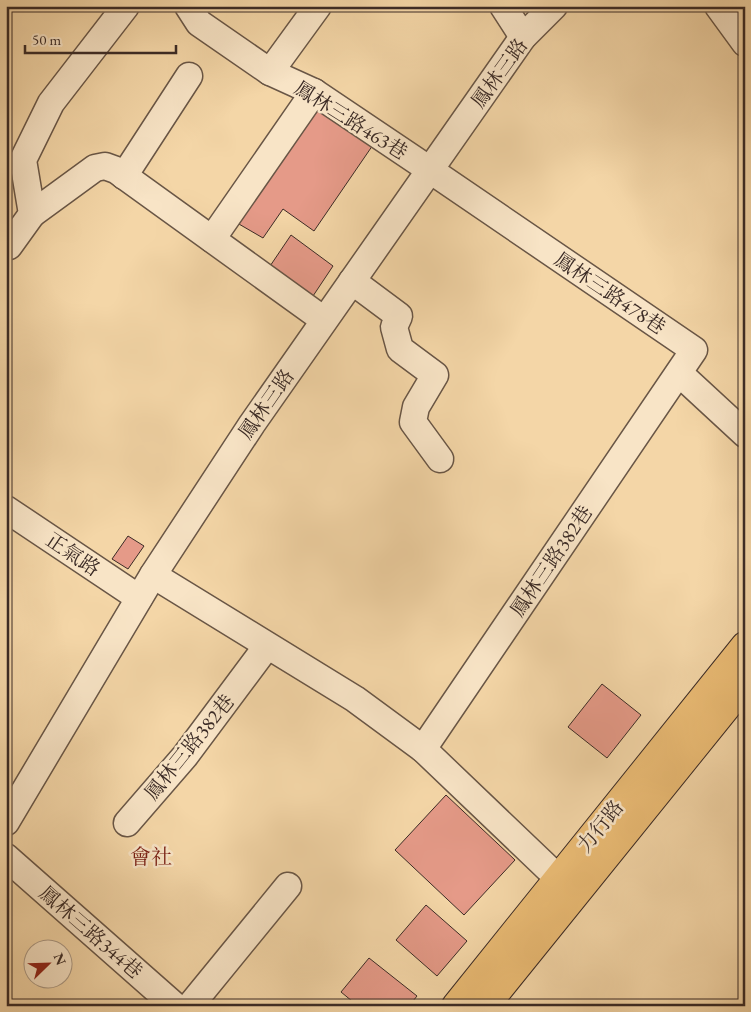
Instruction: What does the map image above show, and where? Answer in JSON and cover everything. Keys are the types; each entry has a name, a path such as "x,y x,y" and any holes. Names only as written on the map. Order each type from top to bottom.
{"main road":[{"name":"力行路","path":"485,1006 736,691 745,646"},
{"name":"力行路","path":"456,1006 558,878 736,691"}],"street":[{"path":"32,214 23,160 51,103 126,6"},
{"name":"鳳林三路463巷","path":"188,6 199,23 270,72 314,92 430,170"},
{"name":"鳳林三路463巷","path":"270,72 318,6"},
{"path":"503,6 523,37"},
{"name":"鳳林三路","path":"6,822 139,598 252,424 523,37 554,6"},
{"path":"718,6 745,43"},
{"path":"124,176 189,76"},
{"path":"212,239 314,92"},
{"path":"7,250 32,214 95,168 105,166 116,170 324,320"},
{"name":"鳳林三路478巷","path":"430,170 694,350 679,373"},
{"path":"352,281 399,316 394,326 400,349 435,375 416,407 413,422 440,459"},
{"path":"679,373 745,434"},
{"name":"鳳林三路382巷","path":"423,749 679,373"},
{"name":"正氣路","path":"6,509 139,598"},
{"path":"153,576 355,699 423,749 558,878"},
{"name":"鳳林三路382巷","path":"127,823 185,756 267,646"},
{"name":"鳳林三路344巷","path":"6,857 175,1006"},
{"path":"190,1006 288,886"}],"building":[{"path":"728,6 745,6 745,29"},
{"path":"313,102 375,142 314,231 283,209 263,238 232,220"},
{"path":"291,235 333,266 307,305 264,275"},
{"path":"128,536 144,546 128,569 112,559"},
{"path":"602,684 641,715 607,758 568,727"},
{"path":"446,795 515,860 464,915 395,850"},
{"path":"426,905 467,941 437,976 396,940"},
{"path":"369,958 417,996 409,1006 358,1006 341,992"}],"district":[{"name":"會社","path":"151,857"}]}
